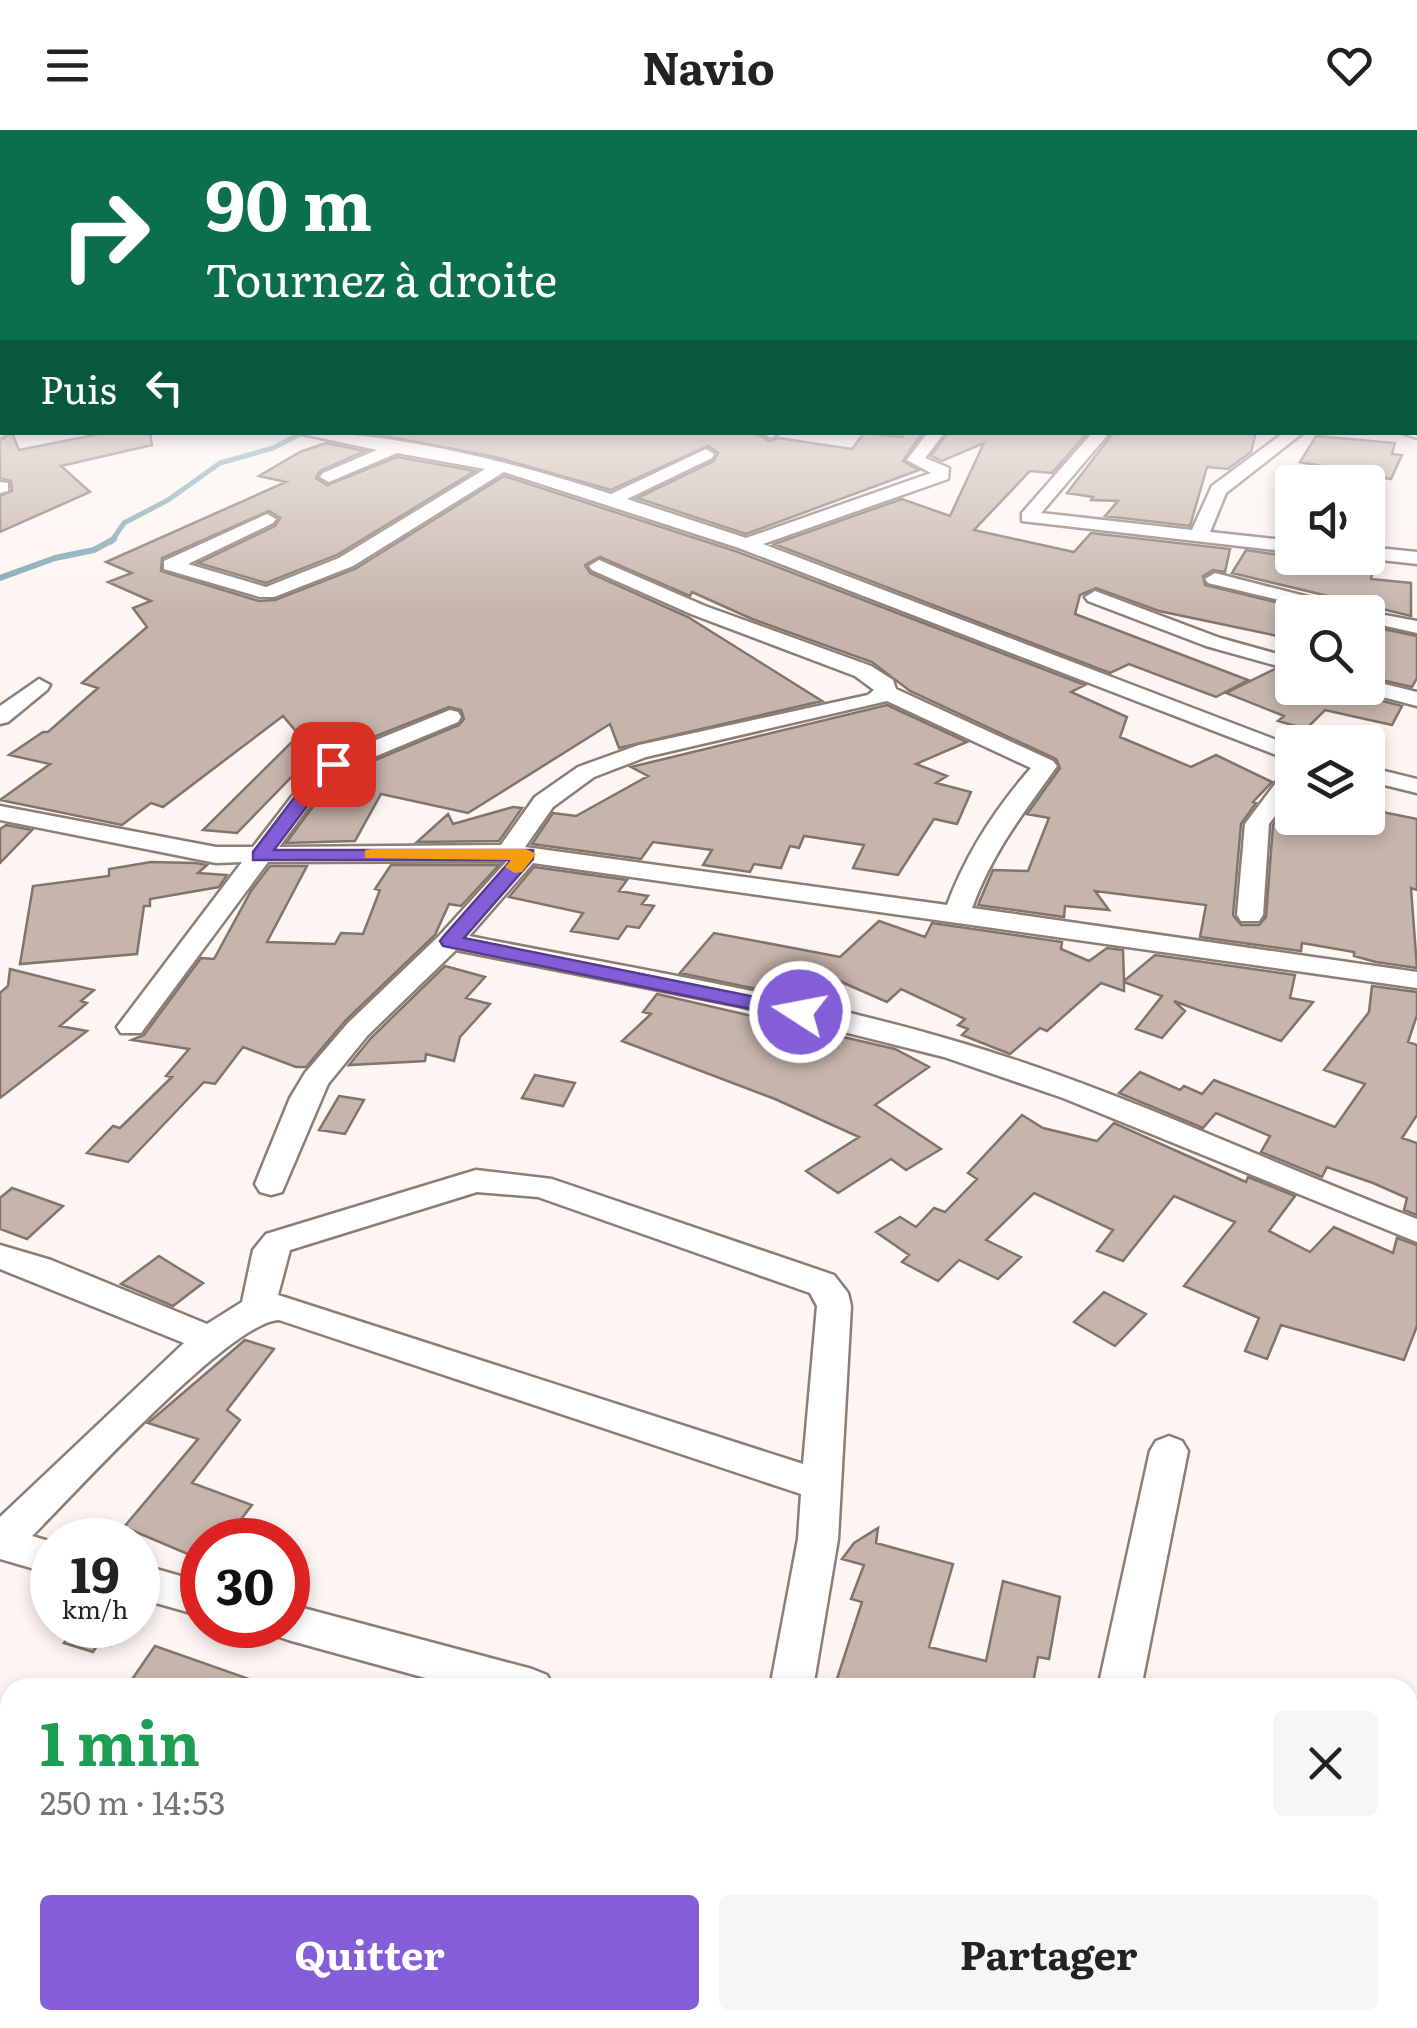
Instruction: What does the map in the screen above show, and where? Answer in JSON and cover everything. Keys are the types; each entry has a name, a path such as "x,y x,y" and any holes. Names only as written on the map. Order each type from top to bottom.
{"street":[{"path":"321,437 501,466 612,500 746,544 1275,747"},
{"path":"746,544 942,475 943,472 915,460 934,437"},
{"path":"1098,437 1028,517 1275,545"},
{"path":"1198,538 1218,490 1290,437"},
{"path":"328,478 393,449"},
{"path":"612,500 706,454"},
{"path":"268,518 172,564 267,594 346,562 501,466"},
{"path":"1385,555 1417,558"},
{"path":"270,1184 304,1098 316,1080 358,1029 450,941 517,854 544,802 586,772 639,752 876,700 885,692 885,685 863,671 698,610 599,566"},
{"path":"1215,579 1281,595"},
{"path":"1095,597 1214,642 1275,659"},
{"path":"1385,620 1417,627"},
{"path":"0,717 39,684"},
{"path":"1385,691 1417,699"},
{"path":"885,692 1045,766 1044,772 1017,799 975,864 957,914"},
{"path":"131,1027 325,769 450,718"},
{"path":"1385,778 1417,786"},
{"path":"1250,915 1257,824 1275,800"},
{"path":"0,813 216,855 517,854 1417,980"},
{"path":"450,941 878,1028 1023,1072 1320,1196 1417,1231"},
{"path":"258,1308 270,1250 278,1242 476,1182 541,1188 822,1284 831,1293 834,1306 818,1539 794,1678"},
{"path":"0,1257 39,1268 210,1339"},
{"path":"30,1552 0,1543 210,1339 258,1308 280,1307 821,1485"},
{"path":"1121,1678 1169,1452"},
{"path":"310,1628 495,1678"}],"building":[{"path":"13,437 19,450 86,437 151,437 152,445 61,466 90,492 0,532 0,496 12,491 11,481 0,478 0,441"},
{"path":"387,437 762,437 769,441 778,438 852,449 861,437 920,437 903,461 919,470 746,534 637,498 714,461 718,453 708,446 611,490 495,457"},
{"path":"945,437 1084,437 1052,473 1030,471 974,530 1074,552 1091,533 1230,549 1225,572 1213,570 1203,576 1205,585 1275,602 1275,635 1159,611 1096,588 1080,595 1075,614 1248,680 1216,697 1129,664 1110,673 774,544 902,499 950,516 984,443 942,461 931,456"},
{"path":"1110,437 1255,437 1251,452 1228,469 1207,467 1190,526 1105,516 1118,501 1091,500 1093,497 1067,493"},
{"path":"1316,437 1395,443 1392,454 1402,455 1391,479 1385,478 1385,465 1300,462"},
{"path":"326,443 365,451 320,471 316,478 327,485 397,457 475,471 337,555 266,583 198,563 275,526 280,518 269,511 162,558 161,571 259,601 275,600 355,569 504,476 738,552 1085,685 1071,692 1127,717 1120,737 1191,767 1216,755 1272,782 1253,802 1256,803 1241,824 1233,915 1241,925 1259,925 1266,917 1275,822 1275,835 1385,835 1385,812 1417,819 1417,890 1411,888 1417,968 1302,943 1301,951 1200,937 1206,905 1095,891 1109,910 1065,906 1064,917 978,905 993,870 1028,871 1049,818 1027,814 1060,768 1056,759 910,691 872,662 752,619 692,592 690,596 600,557 585,565 590,573 688,617 822,701 619,748 610,724 468,813 381,794 355,841 286,843 335,777 459,725 464,719 461,710 449,707 331,754 347,727 343,724 237,833 203,830 299,735 283,716 163,807 151,803 122,825 0,800 50,764 9,755 48,732 98,688 82,683 147,627 133,608 151,601 108,582 132,573 106,562 286,482 259,476 300,452"},
{"path":"1246,550 1275,554 1275,575 1372,575 1371,579 1411,583 1411,616 1385,610 1385,595 1324,595 1232,573"},
{"path":"1385,629 1417,636 1417,678 1412,687 1385,681"},
{"path":"1275,669 1275,705 1385,705 1385,702 1402,706 1392,725 1325,710 1310,725 1292,725 1278,721 1284,716 1226,693"},
{"path":"887,705 967,742 916,764 947,776 936,783 971,792 957,824 934,819 898,875 853,868 864,845 804,836 799,848 790,846 781,868 754,864 750,872 703,865 712,850 653,842 641,859 532,844 553,813 576,816 648,776 631,767"},
{"path":"513,807 522,808 499,841 417,842 448,814 453,824"},
{"path":"6,825 32,830 0,863 0,829"},
{"path":"151,862 207,865 198,873 227,875 219,887 150,899 150,906 144,906 137,954 20,964 33,886 109,876 109,869"},
{"path":"391,865 499,865 461,906 449,904 435,935 345,1021 306,1067 296,1067 243,1047 215,1084 204,1082 128,1162 87,1153 113,1126 120,1128 172,1077 166,1076 189,1049 132,1040 144,1035 201,958 214,959 251,891 270,866 307,866 267,942 335,944 341,933 363,934 380,890 375,889"},
{"path":"534,867 627,880 619,891 648,896 642,904 654,906 639,928 627,926 618,939 571,931 583,913 509,897"},
{"path":"879,921 925,937 932,923 1062,942 1061,949 1089,961 1107,948 1123,950 1124,981 1155,955 1295,975 1290,998 1313,1002 1281,1041 1174,1001 1185,1011 1162,1038 1136,1029 1162,996 1124,982 1124,991 1101,983 1047,1031 1040,1028 1010,1054 962,1035 968,1029 958,1025 965,1019 901,989 887,1002 830,977 818,1002 680,973 714,933 840,957"},
{"path":"445,966 485,977 466,998 490,1004 460,1037 454,1061 426,1054 425,1061 349,1065 371,1038"},
{"path":"10,969 94,990 81,1001 87,1003 60,1026 87,1031 0,1098 0,993 8,986"},
{"path":"1372,986 1417,992 1417,1015 1408,1042 1417,1045 1417,1115 1402,1138 1417,1143 1417,1215 1404,1210 1407,1198 1373,1183 1327,1167 1322,1177 1261,1152 1270,1136 1216,1113 1203,1128 1119,1093 1140,1072 1180,1090 1184,1086 1202,1094 1214,1080 1335,1127 1365,1084 1324,1070 1369,1012"},
{"path":"657,994 895,1049 929,1067 875,1105 941,1149 906,1170 891,1159 838,1193 806,1171 859,1137 775,1099 622,1041 651,1014 643,1012"},
{"path":"535,1075 575,1083 563,1106 522,1098"},
{"path":"339,1096 364,1100 345,1134 319,1130"},
{"path":"1022,1115 1043,1128 1097,1141 1114,1123 1246,1182 1248,1177 1295,1196 1269,1231 1310,1252 1334,1227 1393,1253 1397,1238 1417,1245 1417,1326 1404,1360 1281,1325 1267,1359 1245,1351 1259,1318 1184,1286 1235,1222 1174,1196 1123,1261 1097,1251 1113,1230 1034,1193 986,1240 1021,1257 998,1279 959,1260 938,1281 902,1262 909,1255 876,1232 900,1217 916,1227 934,1208 945,1212 977,1179 968,1173"},
{"path":"12,1188 63,1206 27,1239 0,1229 0,1198"},
{"path":"159,1256 203,1283 173,1306 121,1284"},
{"path":"1104,1292 1146,1314 1115,1346 1074,1322"},
{"path":"245,1340 274,1349 227,1410 240,1420 192,1483 252,1505 242,1518 180,1518 180,1551 160,1542 160,1518 132,1518 198,1439 148,1423"},
{"path":"878,1528 876,1543 953,1564 929,1647 986,1661 1003,1581 1060,1597 1049,1659 1038,1657 1034,1678 837,1678 862,1602 851,1599 864,1565 842,1559 854,1543"},
{"path":"154,1648 160,1648 246,1678 133,1678"}],"waterway":[{"path":"112,540 124,523 168,500 220,463 273,448 295,437"},
{"path":"0,578 55,558 94,550 112,540"}],"slow traffic":[{"path":"372,854 526,854 515,867"}],"route":[{"path":"333,764 325,769 260,856 526,854 450,941 800,1012"}]}
